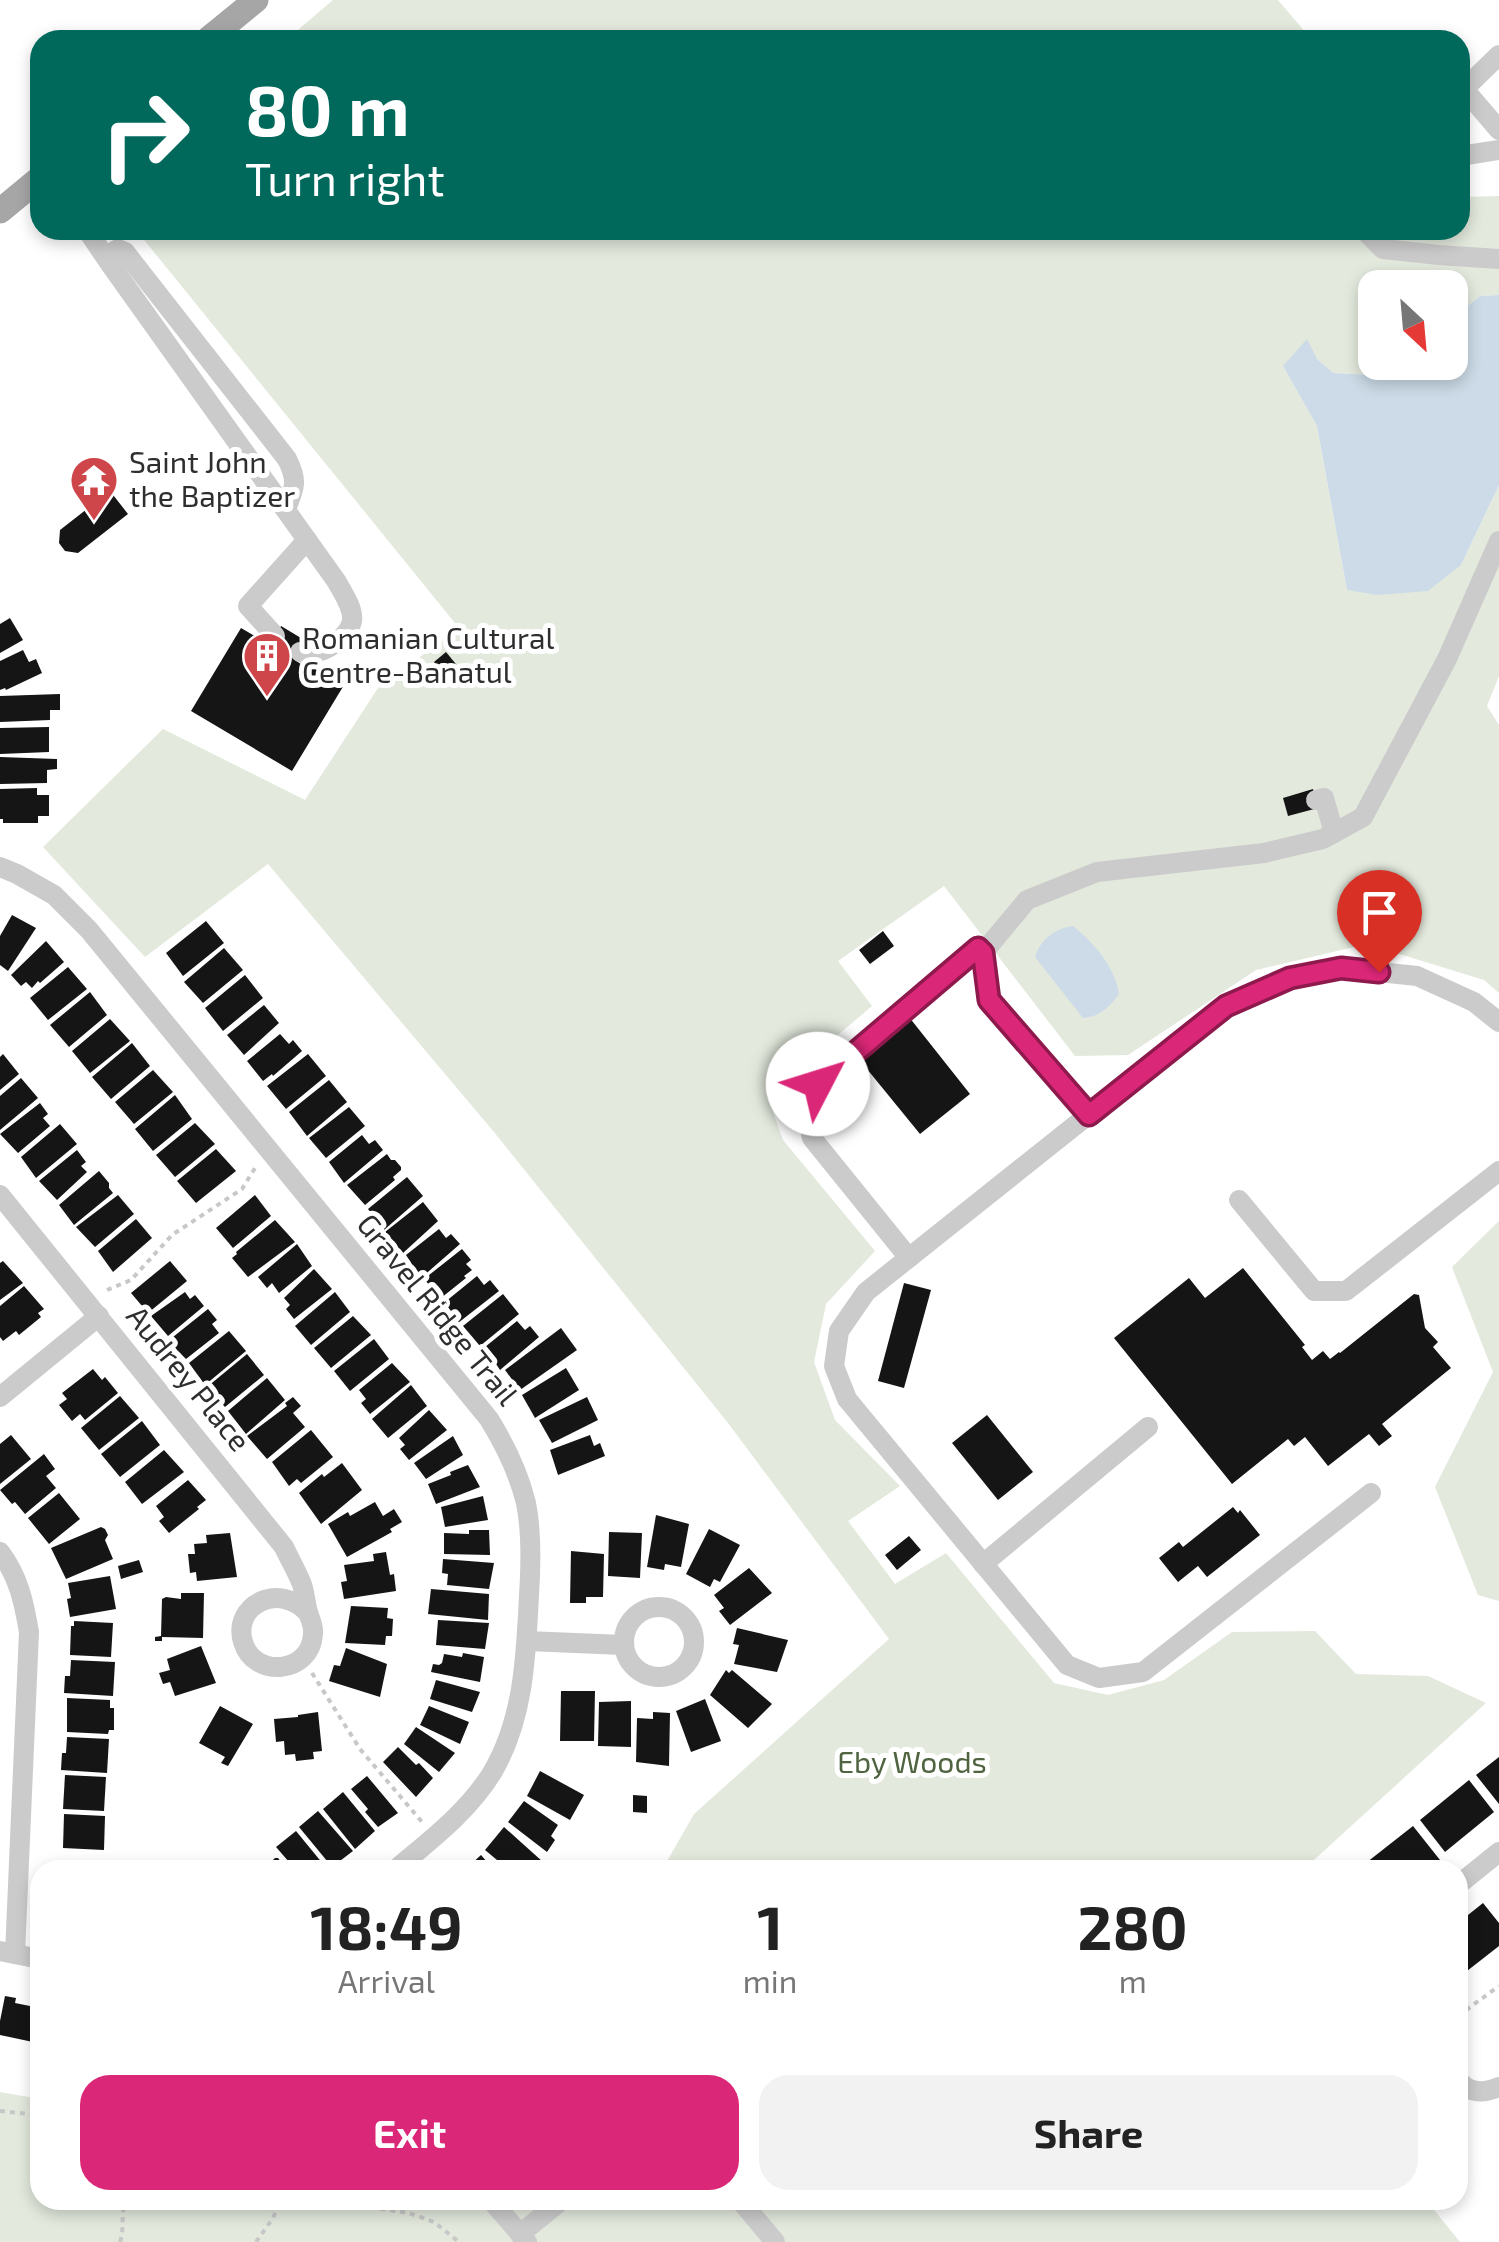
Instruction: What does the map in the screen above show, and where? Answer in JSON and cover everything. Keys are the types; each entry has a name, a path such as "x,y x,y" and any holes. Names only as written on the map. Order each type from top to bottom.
{"main road":[{"path":"220,30 256,0"},
{"path":"0,210 30,186"}],"street":[{"path":"1470,83 1499,56"},
{"path":"1470,99 1499,130"},
{"path":"1470,154 1499,150"},
{"path":"95,240 337,582 349,606 352,620 345,632 325,650 309,656 300,652"},
{"path":"1374,240 1383,249 1499,259"},
{"path":"105,256 118,250 125,252 287,459 295,488 286,509"},
{"path":"275,636 248,606 307,540"},
{"path":"983,953 1027,900 1097,872 1264,853 1323,840 1362,817 1446,659 1499,542"},
{"path":"1316,800 1324,798 1334,834"},
{"name":"Gravel Ridge Trail","path":"0,868 54,895 90,930 503,1441 526,1504 531,1556 521,1698 507,1742 491,1774 462,1813 414,1860"},
{"path":"909,1258 812,1138 804,1102 818,1084 978,948 983,953 989,1000 1089,1115"},
{"path":"1371,1493 1143,1672 1099,1678 1067,1666 848,1399 834,1366 839,1332 866,1292 1226,1006 1290,978 1341,968 1417,976 1474,1002 1499,1022"},
{"path":"1239,1200 1314,1291 1346,1291 1499,1171"},
{"name":"Audrey Place","path":"0,1195 284,1547 302,1584 308,1612"},
{"path":"0,1397 99,1316"},
{"path":"983,1564 1148,1427"},
{"path":"0,1552 21,1590 30,1632 8,1953"},
{"path":"527,1641 623,1645"},
{"path":"1468,1877 1499,1852"},
{"path":"1468,2089 1483,2092 1499,2087"},
{"path":"500,2210 524,2238 552,2210"},
{"path":"748,2210 775,2242"}],"path":[{"path":"107,1290 131,1280 172,1235 242,1189 256,1168"},
{"path":"312,1673 360,1749 435,1837"},
{"path":"1468,2009 1499,1986"},
{"path":"0,2111 30,2114"},
{"path":"120,2242 122,2210"},
{"path":"256,2242 277,2210"},
{"path":"389,2210 434,2222 459,2242"}],"green space":[{"path":"333,0 1278,0 1304,30 298,30"},
{"name":"Eby Woods","path":"1499,196 1499,295 1480,296 1468,306 1468,270 1358,270 1358,374 1332,373 1317,359 1283,366 1317,426 1347,590 1461,565 1499,485 1499,676 1487,706 1499,725 1499,993 1484,980 1367,944 1256,970 1128,1055 1075,1056 944,886 838,961 872,1006 779,1085 773,1112 783,1140 875,1251 826,1304 814,1362 835,1420 900,1486 848,1521 895,1584 946,1553 1054,1683 1108,1695 1164,1680 1232,1632 1315,1631 1356,1674 1428,1676 1486,1703 1314,1860 668,1860 694,1814 889,1639 728,1423 494,1132 268,864 145,957 43,847 163,729 305,800 378,688 459,628 144,240 1470,240 1470,197"},
{"path":"1499,1221 1499,1601 1478,1595 1435,1487 1493,1372 1452,1267"},
{"path":"0,2092 30,2097 30,2210 1434,2210 1460,2242 0,2242"}],"water":[{"path":"1499,295 1499,485 1461,565 1428,591 1378,595 1347,590 1317,426 1283,366 1307,339 1317,359 1333,373 1358,374 1358,380 1468,380 1468,306 1480,296"},
{"path":"1073,926 1102,956 1119,994 1104,1010 1083,1018 1035,957 1049,936"}],"building":[{"name":"Saint John the Baptizer","path":"110,491 128,514 78,553 65,551 59,543 60,530"},
{"path":"10,618 23,640 0,653 0,624"},
{"name":"Romanian Cultural Centre-Banatul","path":"281,626 306,641 295,660 344,685 292,771 191,711 241,628 270,645"},
{"path":"23,650 29,662 36,659 42,673 0,690 0,661"},
{"path":"446,652 460,669 448,679 434,662"},
{"path":"60,694 60,710 50,710 50,720 0,722 0,696"},
{"path":"49,727 49,752 0,754 0,728"},
{"path":"0,757 57,759 57,769 47,770 47,783 0,784"},
{"path":"37,788 37,795 49,795 49,816 38,816 38,823 3,823 0,789"},
{"path":"1313,789 1318,808 1288,816 1283,798"},
{"path":"12,915 36,928 8,971 0,965 0,936"},
{"path":"206,921 224,943 183,976 166,953"},
{"path":"883,931 894,946 870,964 859,950"},
{"path":"46,941 64,962 32,988 26,982 21,986 11,975"},
{"path":"224,948 243,970 203,1003 184,982"},
{"path":"68,967 87,989 48,1020 30,998"},
{"path":"245,975 263,998 223,1031 205,1008"},
{"path":"90,992 107,1015 69,1047 50,1025"},
{"path":"264,1005 279,1023 244,1055 227,1035"},
{"path":"909,1017 970,1094 920,1134 858,1058"},
{"path":"110,1019 130,1041 90,1073 72,1051"},
{"path":"280,1034 289,1044 293,1040 302,1051 263,1081 247,1061"},
{"path":"132,1043 150,1066 111,1099 92,1077"},
{"path":"3,1054 19,1074 0,1090 0,1057"},
{"path":"308,1054 326,1076 286,1109 267,1086"},
{"path":"153,1070 173,1092 134,1124 115,1102"},
{"path":"21,1078 38,1098 0,1130 0,1096"},
{"path":"329,1080 347,1102 307,1136 289,1112"},
{"path":"175,1095 192,1119 153,1151 135,1129"},
{"path":"40,1103 48,1114 43,1118 50,1126 18,1153 0,1134"},
{"path":"349,1107 365,1126 326,1158 309,1138"},
{"path":"195,1123 215,1144 175,1177 156,1155"},
{"path":"60,1124 77,1144 36,1178 21,1157"},
{"path":"362,1135 369,1144 375,1140 383,1150 344,1183 329,1162"},
{"path":"216,1149 236,1171 196,1203 177,1181"},
{"path":"77,1150 86,1162 81,1166 87,1172 57,1200 39,1181"},
{"path":"387,1154 401,1170 365,1205 347,1185"},
{"path":"99,1171 113,1193 74,1225 59,1205"},
{"path":"407,1177 423,1196 384,1230 368,1209"},
{"path":"118,1195 134,1214 95,1247 76,1227"},
{"path":"255,1195 271,1216 233,1248 216,1228"},
{"path":"423,1202 438,1221 403,1253 385,1232"},
{"path":"136,1219 152,1238 113,1272 98,1251"},
{"path":"275,1220 295,1242 248,1277 232,1258"},
{"path":"439,1229 446,1238 451,1234 460,1244 421,1278 406,1255"},
{"path":"297,1244 312,1266 279,1293 272,1283 267,1288 258,1277"},
{"path":"462,1249 471,1260 466,1264 472,1270 441,1298 424,1279"},
{"path":"3,1261 23,1283 0,1300 0,1263"},
{"path":"170,1261 187,1281 148,1313 131,1293"},
{"path":"1243,1268 1305,1345 1302,1347 1312,1360 1323,1351 1330,1359 1340,1353 1414,1294 1419,1295 1425,1328 1438,1342 1433,1347 1451,1368 1382,1424 1392,1436 1379,1446 1369,1434 1328,1466 1305,1437 1294,1446 1288,1439 1232,1484 1114,1338 1189,1278 1205,1298"},
{"path":"314,1269 332,1289 294,1319 284,1298"},
{"path":"477,1276 484,1285 490,1280 499,1291 458,1323 445,1302"},
{"path":"904,1283 931,1290 904,1388 878,1381"},
{"path":"24,1286 44,1309 38,1313 41,1317 19,1335 16,1331 3,1341 0,1306"},
{"path":"185,1292 190,1299 195,1295 204,1306 168,1336 151,1316"},
{"path":"335,1292 350,1312 311,1345 295,1326"},
{"path":"503,1294 519,1314 480,1346 463,1326"},
{"path":"208,1309 217,1320 212,1324 219,1333 186,1359 168,1341"},
{"path":"353,1316 371,1335 331,1368 314,1348"},
{"path":"517,1321 525,1330 530,1326 539,1337 500,1370 485,1347"},
{"path":"561,1328 577,1350 520,1390 505,1370"},
{"path":"229,1331 246,1351 205,1385 189,1363"},
{"path":"374,1339 389,1359 350,1391 334,1371"},
{"path":"247,1354 264,1375 225,1407 207,1387"},
{"path":"392,1363 410,1382 370,1414 361,1403 366,1399 359,1390"},
{"path":"566,1368 579,1390 535,1418 522,1395"},
{"path":"93,1369 118,1393 85,1420 80,1414 72,1421 59,1405 67,1399 62,1393"},
{"path":"267,1378 285,1400 246,1434 228,1411"},
{"path":"411,1385 427,1406 388,1438 372,1419"},
{"path":"120,1396 139,1418 99,1450 81,1428"},
{"path":"293,1397 301,1406 293,1413 305,1427 267,1459 247,1436"},
{"path":"587,1397 598,1420 552,1443 539,1420"},
{"path":"429,1410 447,1430 409,1460 400,1449 405,1445 399,1438"},
{"path":"987,1415 1033,1472 998,1500 952,1443"},
{"path":"142,1421 160,1445 120,1477 101,1454"},
{"path":"311,1430 333,1457 301,1483 297,1479 289,1486 272,1462"},
{"path":"11,1435 31,1459 0,1484 0,1444"},
{"path":"590,1435 594,1446 600,1443 605,1456 558,1475 550,1450"},
{"path":"453,1436 463,1455 426,1479 414,1463"},
{"path":"164,1450 184,1472 142,1504 125,1482"},
{"path":"44,1454 55,1469 46,1476 56,1488 25,1514 0,1490"},
{"path":"342,1463 362,1490 321,1524 299,1493"},
{"path":"468,1465 480,1487 436,1504 428,1484"},
{"path":"188,1480 206,1500 169,1533 159,1521 164,1517 156,1506"},
{"path":"59,1493 80,1519 49,1544 28,1518"},
{"path":"483,1496 488,1520 445,1527 441,1507"},
{"path":"375,1502 383,1516 394,1509 402,1522 390,1529 392,1532 347,1557 328,1524"},
{"path":"1233,1507 1260,1535 1207,1577 1198,1566 1178,1582 1159,1558 1179,1542 1183,1547"},
{"path":"656,1515 689,1524 681,1567 647,1567"},
{"path":"101,1527 108,1535 105,1540 113,1559 66,1579 51,1548"},
{"path":"709,1529 740,1545 720,1582 714,1579 710,1587 686,1574"},
{"path":"469,1530 489,1530 490,1555 444,1554 444,1533 469,1534"},
{"path":"609,1532 642,1533 640,1578 608,1576"},
{"path":"230,1533 237,1577 197,1581 196,1572 190,1573 188,1554 195,1554 194,1544 207,1543 206,1535"},
{"path":"909,1536 921,1550 897,1570 885,1555"},
{"path":"571,1551 604,1554 603,1597 586,1597 586,1603 570,1603"},
{"path":"386,1552 396,1591 344,1599 344,1565 374,1561 373,1554"},
{"path":"443,1559 494,1563 489,1589 447,1585 448,1574 442,1573"},
{"path":"139,1560 143,1572 121,1579 118,1566"},
{"path":"749,1568 772,1593 730,1625 719,1611 724,1608 714,1595"},
{"path":"110,1576 116,1609 70,1617 68,1583"},
{"path":"431,1589 489,1594 488,1620 428,1614"},
{"path":"181,1593 204,1593 203,1638 162,1637 162,1641 155,1641 155,1637 161,1636 162,1599 181,1599"},
{"path":"351,1606 388,1608 387,1618 393,1619 392,1636 386,1636 385,1645 345,1643"},
{"path":"438,1620 489,1623 485,1649 436,1645"},
{"path":"74,1621 113,1623 111,1657 70,1655"},
{"path":"737,1628 788,1640 777,1672 734,1664 739,1645 733,1644"},
{"path":"201,1646 216,1683 175,1696 170,1682 163,1684 159,1673 170,1670 167,1659"},
{"path":"346,1648 387,1664 380,1697 329,1681"},
{"path":"463,1653 484,1657 480,1682 431,1672 433,1664 442,1663 444,1654 462,1657"},
{"path":"71,1660 115,1662 113,1696 64,1693"},
{"path":"726,1670 732,1670 772,1704 748,1728 710,1695"},
{"path":"436,1680 480,1692 472,1712 430,1699"},
{"path":"561,1691 595,1691 594,1741 560,1741"},
{"path":"67,1698 110,1700 114,1730 108,1734 67,1732"},
{"path":"705,1699 721,1741 691,1752 676,1711"},
{"path":"631,1701 631,1747 598,1746 599,1702"},
{"path":"220,1706 253,1724 228,1766 221,1763 225,1757 199,1743"},
{"path":"429,1706 469,1722 460,1744 420,1725"},
{"path":"318,1712 322,1751 313,1752 314,1759 296,1761 295,1754 285,1755 284,1741 276,1742 274,1719"},
{"path":"653,1712 670,1713 669,1766 636,1762 637,1718 653,1719"},
{"path":"416,1727 455,1753 439,1772 404,1744"},
{"path":"67,1737 109,1739 107,1773 61,1770"},
{"path":"398,1747 433,1778 416,1797 383,1762"},
{"path":"1499,1757 1499,1804 1476,1775"},
{"path":"540,1771 584,1795 570,1820 527,1796"},
{"path":"65,1775 106,1777 104,1811 63,1809"},
{"path":"367,1776 398,1813 378,1827 351,1789"},
{"path":"1469,1780 1494,1812 1445,1852 1420,1820"},
{"path":"343,1792 375,1831 355,1849 323,1809"},
{"path":"633,1795 647,1796 647,1813 633,1812"},
{"path":"524,1801 558,1825 547,1852 508,1822"},
{"path":"318,1811 353,1851 341,1860 326,1860 299,1827"},
{"path":"64,1814 105,1816 104,1850 63,1848"},
{"path":"1413,1826 1440,1860 1370,1860"},
{"path":"504,1827 541,1860 497,1860 485,1850"},
{"path":"296,1831 320,1860 287,1860 276,1847"},
{"path":"1483,1903 1499,1923 1499,1946 1468,1970 1468,1915"},
{"path":"5,1996 30,2006 30,2041 0,2035"}],"place":[{"name":"Saint John the Baptizer","path":"94,522"},
{"name":"Romanian Cultural Centre-Banatul","path":"267,698"}],"route":[{"path":"818,1084 978,948 983,953 989,1000 1089,1115 1226,1006 1290,978 1341,968 1379,972"}]}
